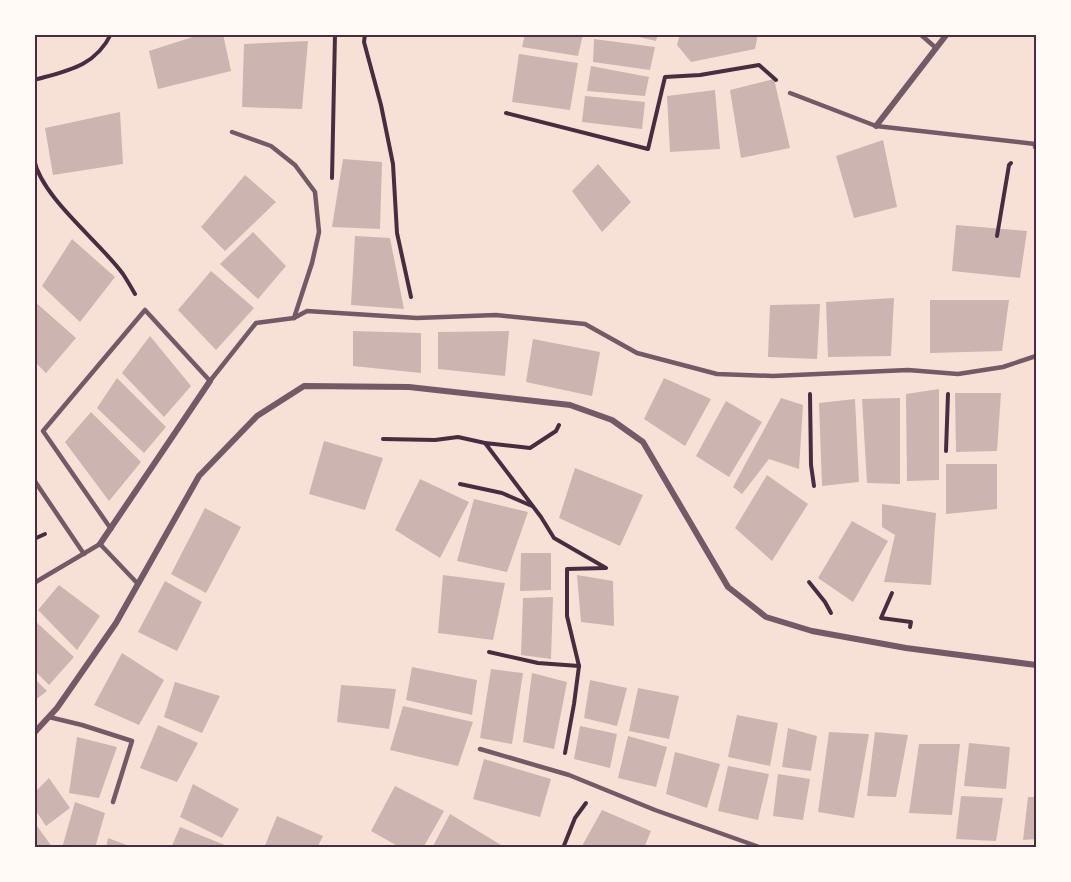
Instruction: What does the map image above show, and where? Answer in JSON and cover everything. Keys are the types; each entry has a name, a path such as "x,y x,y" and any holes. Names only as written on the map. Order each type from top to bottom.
{"street":[{"path":"876,126 947,34"},
{"path":"100,544 210,381"},
{"path":"34,733 49,717 116,623 199,476 257,416 304,386 410,387 570,405 612,420 643,442 728,587 766,617 812,631 906,648 1036,665"}],"lane":[{"path":"920,34 936,48"},
{"path":"790,93 876,126 1036,145"},
{"path":"232,132 271,146 294,165 315,192 319,232 312,263 294,318"},
{"path":"111,529 43,431 145,310 210,381 256,323 294,318 307,311 417,318 496,315 585,324 637,352 717,374 809,375 908,370 958,374 1003,367 1036,356"},
{"path":"34,480 84,554"},
{"path":"34,583 100,544 138,584"},
{"path":"49,717 82,724 132,741 113,802"},
{"path":"480,749 562,772 655,810 762,848"}],"path":[{"path":"34,80 78,68 105,46 111,34"},
{"path":"332,188 336,34"},
{"path":"365,34 364,42 381,105 393,164 397,233 417,318"},
{"path":"506,112 648,149 665,77 700,75 759,65 790,93"},
{"path":"997,236 1009,165 1036,145"},
{"path":"34,160 37,170 61,205 123,273 145,310"},
{"path":"945,451 949,373"},
{"path":"809,375 811,465 814,486"},
{"path":"383,439 435,440 458,437 484,443 530,448 555,431 570,405"},
{"path":"484,443 554,538 606,567 567,568 567,616 579,666 562,772"},
{"path":"460,484 502,493 533,507"},
{"path":"809,582 825,602 833,617 828,633"},
{"path":"892,593 881,618 912,622 906,648"},
{"path":"489,652 538,663 579,666"},
{"path":"563,848 575,818 590,796 569,775"}],"building":[{"path":"202,34 223,34 231,71 158,89 149,51"},
{"path":"525,34 583,34 578,56 522,47"},
{"path":"626,34 658,34 656,41"},
{"path":"680,34 758,34 755,49 691,62 677,45"},
{"path":"594,39 655,47 650,70 593,62"},
{"path":"308,41 302,109 242,107 244,44"},
{"path":"519,54 578,63 570,110 512,102"},
{"path":"591,66 649,77 645,96 587,91"},
{"path":"774,79 790,148 741,158 730,90"},
{"path":"715,90 720,149 670,152 667,96"},
{"path":"585,96 645,102 642,129 582,122"},
{"path":"120,112 123,164 53,175 45,128"},
{"path":"883,140 897,207 854,218 836,156"},
{"path":"343,159 382,162 380,229 332,227"},
{"path":"598,164 631,202 602,232 572,191"},
{"path":"245,175 276,202 225,251 201,227"},
{"path":"956,225 1027,231 1020,278 952,271"},
{"path":"253,232 286,266 258,299 220,264"},
{"path":"355,236 390,238 404,309 351,305"},
{"path":"72,239 115,277 80,322 42,286"},
{"path":"211,271 254,308 216,350 178,310"},
{"path":"894,298 891,356 828,357 826,302"},
{"path":"930,300 1009,300 1002,351 930,353"},
{"path":"34,301 76,338 46,373 34,361"},
{"path":"820,304 817,359 768,357 770,305"},
{"path":"353,331 421,333 421,373 353,366"},
{"path":"509,331 505,376 438,369 438,332"},
{"path":"150,336 191,386 164,417 122,373"},
{"path":"533,339 600,352 592,396 526,382"},
{"path":"117,378 166,427 144,453 97,408"},
{"path":"664,378 711,399 685,446 644,419"},
{"path":"939,389 939,480 907,481 906,394"},
{"path":"955,393 1001,393 997,451 956,452"},
{"path":"781,398 803,405 799,469 769,459 742,494 733,487"},
{"path":"900,398 900,484 867,483 862,399"},
{"path":"855,399 859,482 822,486 819,403"},
{"path":"726,401 762,422 729,477 696,456"},
{"path":"91,412 141,462 109,501 65,442"},
{"path":"324,441 383,458 365,510 309,494"},
{"path":"946,464 997,464 997,509 946,514"},
{"path":"575,468 643,495 620,546 559,518"},
{"path":"767,475 808,504 772,561 735,528"},
{"path":"420,479 469,502 440,558 395,530"},
{"path":"474,499 528,512 507,572 457,561"},
{"path":"882,504 936,513 931,585 884,582 895,535 882,527"},
{"path":"205,508 241,527 206,593 171,574"},
{"path":"852,521 888,541 853,602 818,578"},
{"path":"521,553 551,553 551,590 520,591"},
{"path":"443,575 505,583 493,640 438,633"},
{"path":"577,575 613,581 614,626 581,622"},
{"path":"165,581 202,602 177,651 138,632"},
{"path":"59,585 100,616 77,650 38,610"},
{"path":"553,597 551,659 521,655 523,598"},
{"path":"34,620 74,657 49,685 34,670"},
{"path":"122,653 164,680 139,725 94,705"},
{"path":"412,667 477,680 472,715 406,700"},
{"path":"491,669 523,673 512,744 480,738"},
{"path":"532,673 567,682 554,749 523,742"},
{"path":"34,678 47,691 34,701"},
{"path":"590,680 627,688 617,726 584,718"},
{"path":"175,682 220,696 202,733 164,717"},
{"path":"341,685 396,689 389,729 337,722"},
{"path":"638,688 679,696 669,739 629,731"},
{"path":"403,706 473,722 458,766 390,750"},
{"path":"737,715 778,723 770,766 728,757"},
{"path":"158,725 198,743 177,782 140,768"},
{"path":"580,726 617,734 610,768 574,759"},
{"path":"788,728 817,736 811,771 782,767"},
{"path":"829,732 869,734 854,818 818,812"},
{"path":"875,732 908,735 896,797 867,796"},
{"path":"628,736 667,747 656,787 618,778"},
{"path":"77,737 117,747 99,798 69,793"},
{"path":"969,743 1010,747 1006,789 964,786"},
{"path":"919,744 960,744 952,815 909,813"},
{"path":"675,752 720,764 707,808 666,794"},
{"path":"484,759 551,779 540,817 473,799"},
{"path":"728,766 769,774 758,820 718,811"},
{"path":"778,774 810,779 803,820 773,816"},
{"path":"49,778 70,808 46,826 34,808 34,793"},
{"path":"193,784 239,809 222,838 180,817"},
{"path":"395,786 444,811 423,848 401,848 371,831"},
{"path":"961,796 1003,798 996,841 956,839"},
{"path":"1028,797 1036,797 1036,839 1023,840"},
{"path":"75,802 105,813 95,848 62,848"},
{"path":"602,810 651,831 644,848 581,848"},
{"path":"450,814 506,848 432,848"},
{"path":"277,816 323,836 317,848 264,848"},
{"path":"34,822 53,848 34,848"},
{"path":"180,827 225,845 224,848 171,848"},
{"path":"108,838 132,847 132,848 106,848"}]}
